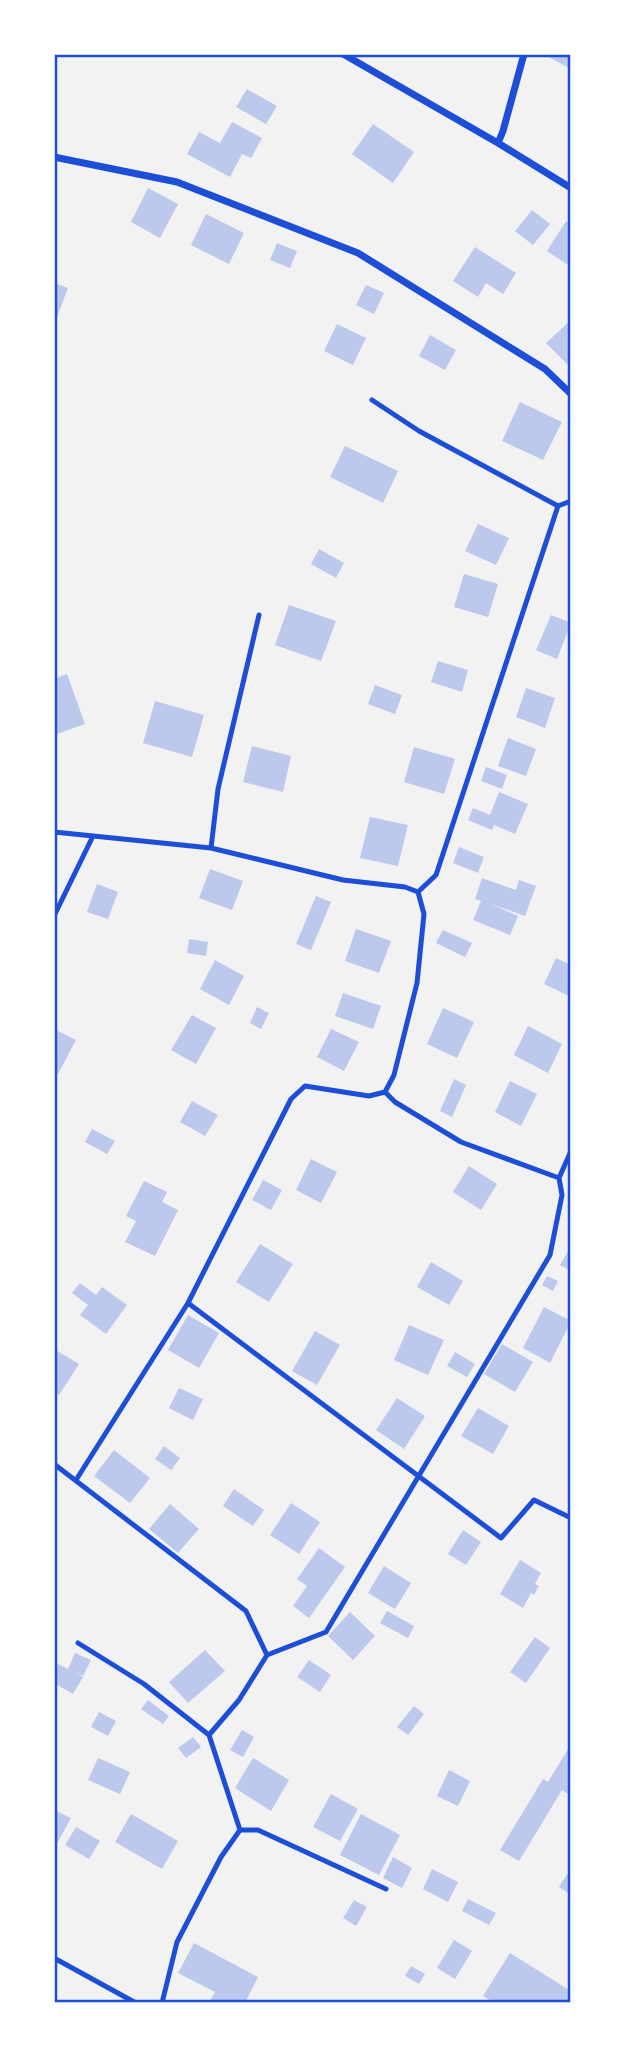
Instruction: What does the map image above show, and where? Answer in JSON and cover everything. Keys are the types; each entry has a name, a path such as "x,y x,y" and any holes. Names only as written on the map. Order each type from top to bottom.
{"street":[{"path":"343,54 571,188"},
{"path":"498,143 524,54"},
{"path":"54,157 177,182 358,253 545,369 571,394"}],"lane":[{"path":"372,400 419,431 558,506 571,501"},
{"path":"418,892 436,875 558,506"},
{"path":"211,848 218,789 259,615"},
{"path":"54,832 211,848 343,880 405,887 418,892"},
{"path":"54,916 93,836"},
{"path":"76,1480 188,1303 290,1099 305,1086 369,1096 385,1092 394,1075 417,983 424,914 418,892"},
{"path":"385,1092 395,1102 461,1142 559,1178"},
{"path":"209,1735 239,1700 267,1655 326,1632 550,1255 562,1195 559,1178 571,1152"},
{"path":"188,1303 501,1538 534,1500 571,1518"},
{"path":"54,1464 246,1611 267,1655"},
{"path":"78,1643 144,1684 209,1735 240,1830"},
{"path":"240,1830 258,1830 386,1889"},
{"path":"162,2003 177,1941 221,1857 240,1830"},
{"path":"54,1958 136,2003"}],"building":[{"path":"543,54 571,54 571,69"},
{"path":"247,89 277,106 266,124 236,107"},
{"path":"232,122 262,138 251,158 242,154 230,177 187,154 199,132 220,143"},
{"path":"373,124 414,152 393,183 352,154"},
{"path":"148,188 178,204 160,238 131,222"},
{"path":"532,210 550,224 533,245 515,231"},
{"path":"206,214 244,233 229,264 191,245"},
{"path":"566,221 571,224 571,267 547,251"},
{"path":"277,243 297,251 290,268 270,260"},
{"path":"475,247 516,273 503,294 486,283 478,297 453,281"},
{"path":"54,283 68,288 57,317 54,316"},
{"path":"366,285 384,293 374,314 356,305"},
{"path":"571,320 571,368 546,343"},
{"path":"337,324 366,338 353,365 324,351"},
{"path":"430,335 456,350 445,370 419,356"},
{"path":"520,402 562,422 543,460 502,441"},
{"path":"345,446 398,471 383,503 330,477"},
{"path":"478,524 509,538 496,565 465,551"},
{"path":"319,549 344,563 336,578 311,564"},
{"path":"464,574 498,584 488,617 454,607"},
{"path":"289,605 336,621 321,661 275,645"},
{"path":"551,615 571,623 557,659 536,650"},
{"path":"438,661 468,670 462,692 431,682"},
{"path":"67,674 85,724 54,735 54,679"},
{"path":"375,685 402,695 395,714 368,704"},
{"path":"526,688 555,698 545,728 516,717"},
{"path":"155,701 204,715 192,757 143,743"},
{"path":"508,738 536,749 526,776 498,766"},
{"path":"252,746 291,756 283,792 243,782"},
{"path":"414,747 455,759 444,794 404,782"},
{"path":"486,767 507,775 502,789 481,781"},
{"path":"499,792 528,804 515,834 494,825 492,830 468,820 473,808 490,815"},
{"path":"370,817 408,825 398,866 360,858"},
{"path":"459,847 484,857 478,873 453,863"},
{"path":"210,869 243,881 232,910 199,898"},
{"path":"482,878 516,890 519,880 536,886 525,916 491,904 518,916 510,935 473,920 481,901 475,899"},
{"path":"97,884 118,892 108,919 87,912"},
{"path":"316,896 331,902 311,950 296,944"},
{"path":"356,929 391,941 379,973 345,961"},
{"path":"443,930 472,943 465,957 436,943"},
{"path":"189,939 208,942 206,956 187,953"},
{"path":"556,958 571,965 571,997 544,984"},
{"path":"215,960 244,976 229,1005 200,989"},
{"path":"343,993 381,1006 373,1029 335,1016"},
{"path":"257,1007 269,1013 261,1029 250,1023"},
{"path":"443,1008 474,1022 457,1058 427,1044"},
{"path":"192,1015 216,1028 196,1064 171,1050"},
{"path":"528,1026 562,1044 548,1073 514,1055"},
{"path":"54,1029 76,1040 58,1074 54,1072"},
{"path":"331,1029 359,1042 344,1071 317,1057"},
{"path":"454,1079 466,1085 452,1117 440,1111"},
{"path":"510,1081 537,1094 521,1126 495,1112"},
{"path":"192,1101 218,1115 205,1136 180,1122"},
{"path":"92,1129 115,1141 107,1154 85,1142"},
{"path":"311,1159 337,1172 321,1203 296,1190"},
{"path":"469,1166 497,1184 481,1210 453,1192"},
{"path":"263,1180 282,1190 271,1210 252,1200"},
{"path":"144,1181 167,1192 162,1202 178,1210 155,1256 125,1242 136,1221 126,1216"},
{"path":"260,1244 293,1264 269,1302 236,1282"},
{"path":"571,1246 571,1271 560,1265"},
{"path":"431,1262 463,1281 449,1305 417,1287"},
{"path":"547,1276 558,1281 553,1291 542,1285"},
{"path":"80,1283 96,1295 102,1287 127,1305 106,1334 80,1315 88,1305 72,1293"},
{"path":"544,1307 571,1321 550,1363 523,1348"},
{"path":"188,1315 219,1333 199,1368 168,1350"},
{"path":"409,1325 444,1340 428,1375 394,1360"},
{"path":"315,1331 340,1345 317,1385 292,1371"},
{"path":"502,1344 533,1362 515,1392 484,1374"},
{"path":"54,1349 79,1364 59,1395 54,1392"},
{"path":"455,1352 475,1364 467,1377 447,1366"},
{"path":"179,1388 203,1399 193,1420 169,1408"},
{"path":"397,1398 425,1416 404,1449 376,1430"},
{"path":"478,1408 509,1426 493,1454 461,1436"},
{"path":"164,1446 180,1458 171,1470 155,1459"},
{"path":"114,1450 150,1478 130,1503 94,1476"},
{"path":"234,1489 264,1510 253,1526 223,1506"},
{"path":"291,1503 320,1522 299,1554 270,1535"},
{"path":"170,1504 199,1529 178,1553 149,1529"},
{"path":"463,1530 481,1542 466,1565 448,1554"},
{"path":"319,1548 345,1567 309,1618 293,1606 307,1586 297,1579"},
{"path":"520,1560 541,1573 535,1584 539,1586 534,1595 531,1593 523,1608 500,1594"},
{"path":"384,1566 411,1583 395,1609 368,1593"},
{"path":"387,1611 414,1626 408,1638 380,1623"},
{"path":"350,1612 375,1636 353,1660 328,1636"},
{"path":"535,1637 550,1648 526,1683 510,1672"},
{"path":"205,1650 225,1671 188,1703 169,1682"},
{"path":"75,1653 91,1660 83,1676 75,1672 83,1677 73,1694 54,1683 54,1671 58,1664 68,1669"},
{"path":"309,1660 331,1675 320,1692 297,1677"},
{"path":"148,1700 169,1716 163,1724 141,1709"},
{"path":"414,1706 424,1714 408,1735 397,1727"},
{"path":"99,1712 116,1721 108,1736 91,1727"},
{"path":"242,1730 254,1737 243,1757 230,1750"},
{"path":"193,1737 201,1747 186,1758 178,1748"},
{"path":"571,1744 571,1796 562,1790 519,1861 500,1850 543,1779 548,1782"},
{"path":"98,1758 130,1772 120,1794 88,1780"},
{"path":"253,1758 289,1780 271,1811 235,1788"},
{"path":"449,1770 470,1781 458,1806 437,1796"},
{"path":"331,1794 358,1809 340,1841 313,1827"},
{"path":"54,1810 71,1818 54,1849"},
{"path":"131,1814 178,1841 162,1869 115,1842"},
{"path":"361,1814 400,1835 379,1875 340,1855"},
{"path":"76,1827 100,1841 89,1859 65,1845"},
{"path":"393,1857 412,1868 402,1888 383,1878"},
{"path":"571,1868 571,1895 559,1887"},
{"path":"432,1869 458,1882 448,1902 423,1889"},
{"path":"468,1899 496,1913 489,1925 462,1911"},
{"path":"354,1900 367,1907 356,1926 343,1918"},
{"path":"454,1940 472,1951 455,1979 437,1968"},
{"path":"194,1943 258,1977 245,2003 209,2003 215,1992 178,1973"},
{"path":"510,1953 571,1991 571,2003 495,2003 483,1996"},
{"path":"411,1966 425,1974 419,1984 405,1976"}]}
